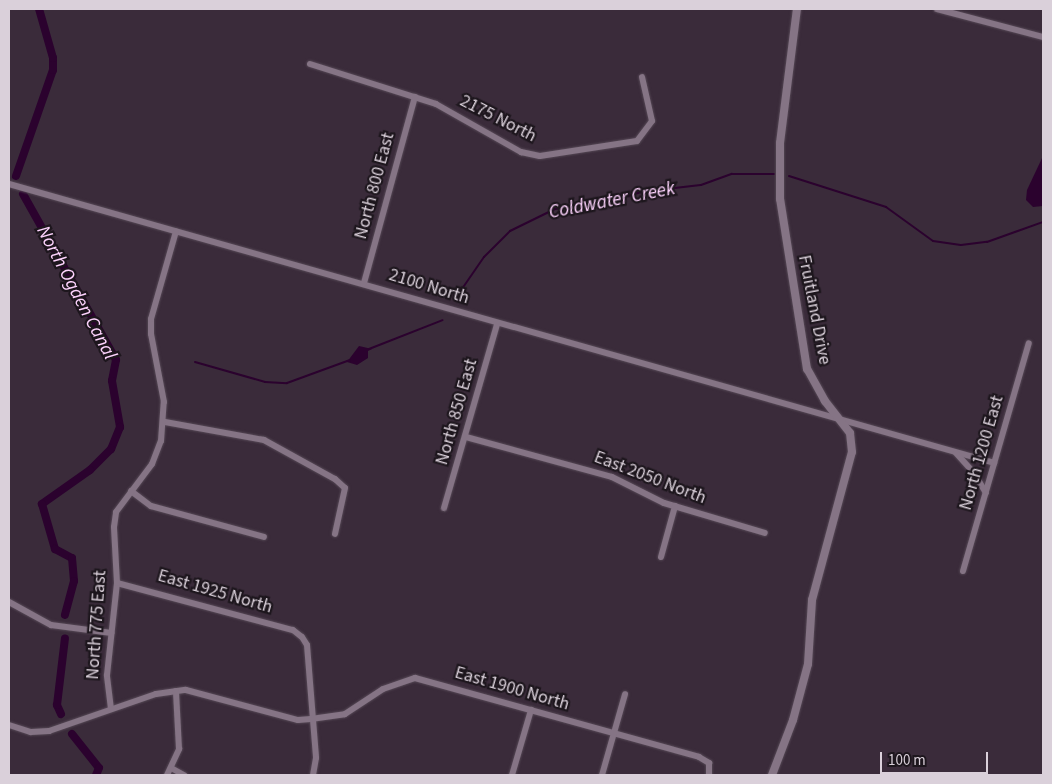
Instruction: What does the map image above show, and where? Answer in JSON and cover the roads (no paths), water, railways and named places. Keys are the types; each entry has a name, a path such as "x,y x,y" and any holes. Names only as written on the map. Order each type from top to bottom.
{"street":[{"name":"Fruitland Drive","path":"772,775 793,720 808,664 812,600 852,452 850,433 825,401 808,369 780,199 780,143 797,9"},
{"path":"937,9 1043,37"},
{"name":"2175 North","path":"310,64 415,97 465,119 521,152 540,156 557,155 637,141 652,121 642,77"},
{"name":"North 800 East","path":"364,283 415,97"},
{"name":"2100 North","path":"9,184 364,283 497,324 994,463"},
{"name":"North 775 East","path":"111,709 107,675 117,583 114,527 116,512 152,464 164,422 151,319 176,231"},
{"name":"North 850 East","path":"444,508 497,324"},
{"name":"North 1200 East","path":"963,571 1029,343"},
{"path":"164,422 264,440 335,479 345,488 335,534"},
{"name":"East 2050 North","path":"466,437 612,477 675,506 765,533"},
{"path":"955,452 974,473 986,493"},
{"path":"131,491 151,506 264,537"},
{"path":"661,556 675,506"},
{"name":"East 1925 North","path":"117,583 284,627 302,637 307,645 311,719"},
{"path":"9,602 51,625 111,633"},
{"name":"East 1900 North","path":"9,725 31,732 49,730 156,694 176,691 198,692 298,720 311,719 345,714 383,689 416,678 614,735 699,757 709,764 709,775"},
{"path":"167,775 173,769 179,749 176,691"},
{"path":"602,775 625,694"},
{"path":"512,775 531,710"},
{"path":"311,719 316,758 314,775"},
{"path":"173,769 184,775"}],"waterway":[{"name":"North Ogden Canal","path":"16,176 53,70 53,58 39,9"},
{"name":"Coldwater Creek","path":"455,299 484,257 510,231 555,209 605,203 640,192 701,185 732,174 774,174"},
{"name":"Coldwater Creek","path":"789,176 886,207 933,241 961,245 987,242 1043,222"},
{"name":"North Ogden Canal","path":"23,194 116,360 112,381 120,427 111,449 90,470 42,504 55,549 72,558 74,581 65,615"},
{"name":"Coldwater Creek","path":"369,349 443,320"},
{"name":"Coldwater Creek","path":"195,362 265,382 287,383 350,360"},
{"name":"North Ogden Canal","path":"61,714 57,705 65,638"},
{"name":"North Ogden Canal","path":"72,734 99,768 96,775"}]}
